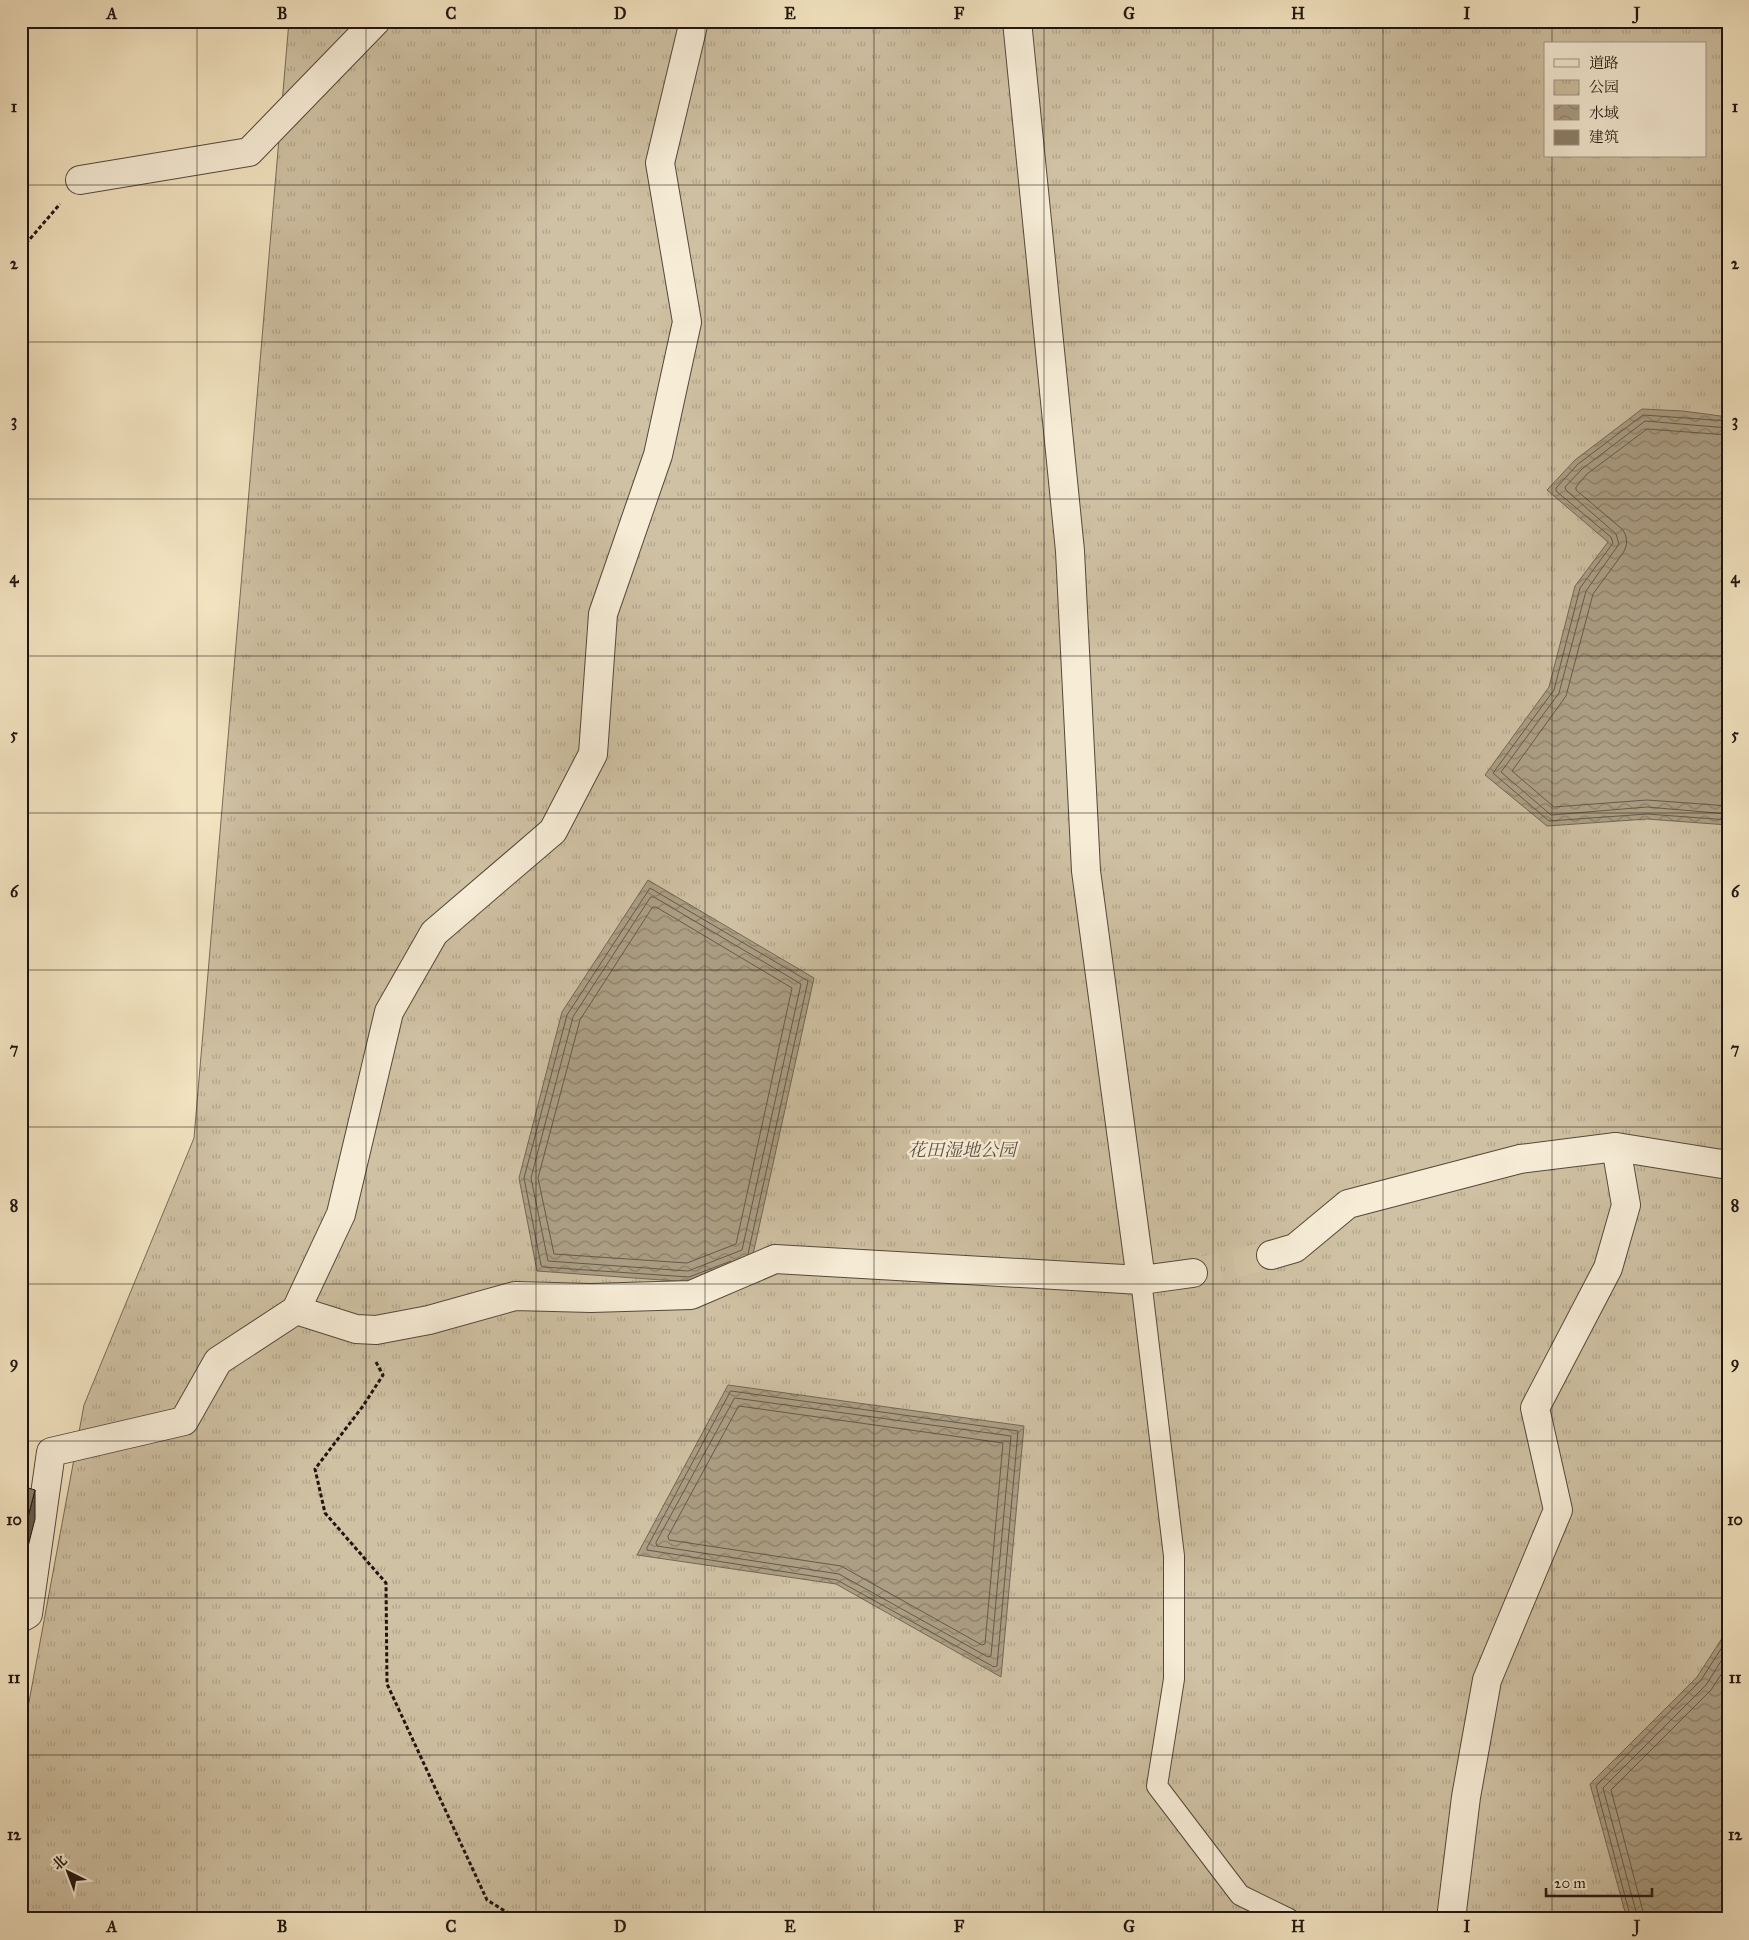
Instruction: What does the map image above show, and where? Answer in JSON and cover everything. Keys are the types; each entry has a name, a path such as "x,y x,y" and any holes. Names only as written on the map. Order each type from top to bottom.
{"street":[{"path":"80,180 249,152 376,21"},
{"path":"21,1618 28,1614 51,1452 184,1421 218,1361 296,1310 341,1214 389,1012 434,933 553,831 593,754 603,614 658,456 687,322 660,163 694,21"},
{"path":"1017,21 1070,552 1086,871 1141,1280"},
{"path":"1271,1255 1295,1248 1348,1204 1520,1159 1616,1147 1728,1165"},
{"path":"1451,1919 1466,1797 1487,1680 1558,1510 1535,1408 1608,1268 1626,1205 1616,1147"},
{"path":"296,1310 356,1329 376,1330 429,1320 515,1296 590,1298 692,1295 775,1258 1141,1280 1193,1273"}],"lane":[{"path":"1141,1280 1174,1556 1174,1679 1157,1786 1240,1895 1289,1919"}],"path":[{"path":"21,247 23,248 80,180"},
{"path":"356,1329 383,1375 363,1406 315,1469 325,1513 386,1583 387,1684 487,1900 518,1919"}],"green space":[{"name":"花田湿地公园","path":"289,21 1728,21 1728,1919 21,1919 21,1745 84,1405 194,1138"}],"water":[{"path":"1642,409 1683,411 1728,417 1728,825 1647,819 1547,826 1485,775 1549,687 1575,586 1608,542 1547,490 1575,460"},
{"path":"648,880 814,978 752,1259 690,1282 537,1271 519,1178 562,1012"},
{"path":"728,1385 1024,1426 1001,1677 836,1584 637,1555"},
{"path":"1728,1629 1728,1919 1627,1919 1590,1784 1697,1677"}],"building":[{"path":"21,1486 35,1490 21,1544"}],"tunnel":[{"path":"1193,1273 1271,1255"}]}
